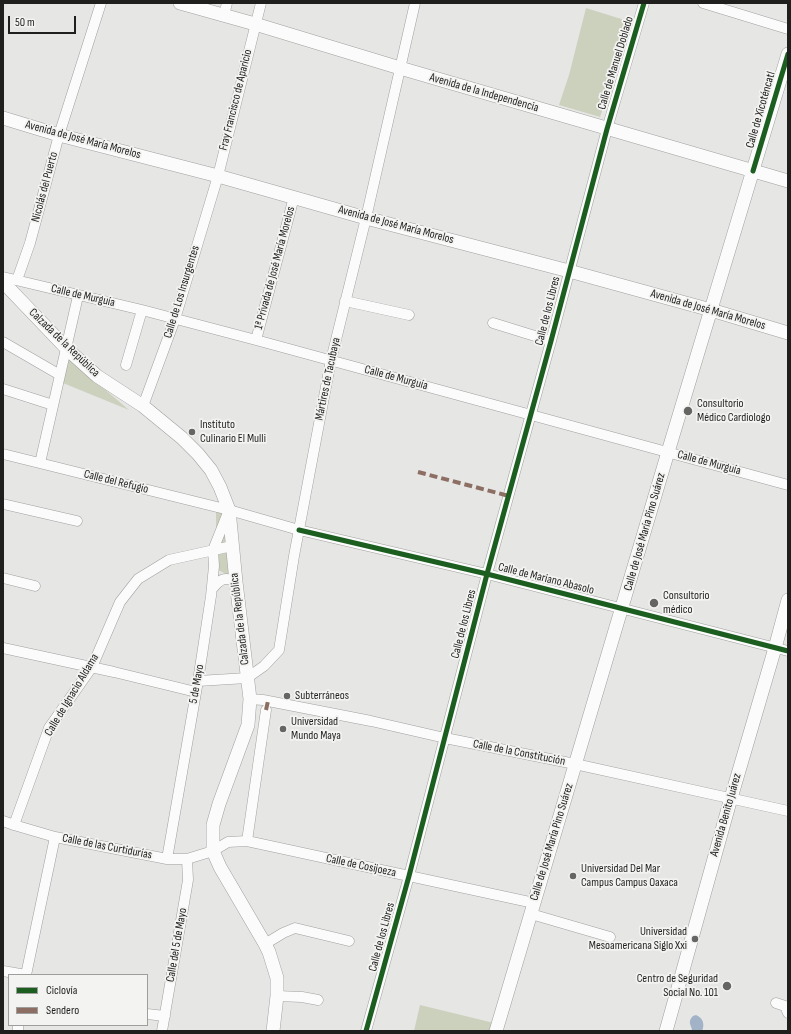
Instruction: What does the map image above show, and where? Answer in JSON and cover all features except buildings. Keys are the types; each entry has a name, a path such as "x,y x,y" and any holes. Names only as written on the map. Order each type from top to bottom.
{"main road":[{"name":"Avenida de la Independencia","path":"180,3 226,9 255,24 607,129 788,181"},
{"name":"Calle de Xicoténcatl","path":"753,171 788,54"},
{"name":"Avenida de José María Morelos","path":"3,118 59,135 218,176 366,218 569,271 788,333"},
{"name":"Calle de José María Pino Suárez","path":"496,1031 753,171"},
{"name":"Calzada de la República","path":"3,282 66,349 97,376 143,406 182,438 198,454 211,470 220,486 229,510 250,699 248,725 219,804 213,825 213,851 220,867 269,952 277,978 274,1031"},
{"name":"Avenida Benito Juárez","path":"666,1031 788,600"}],"street":[{"name":"Nicolás del Puerto","path":"17,280 30,242 59,135 101,3"},
{"name":"Fray Francisco de Aparicio","path":"218,176 261,3"},
{"name":"Mártires de Tacubaya","path":"247,678 264,666 279,650 294,556 331,360 366,218 415,3"},
{"name":"Calle de Manuel Doblado","path":"607,129 644,3"},
{"path":"703,3 788,29"},
{"name":"Calle de los Libres","path":"366,1031 409,876 487,574 532,414 607,129"},
{"name":"Calle de Los Insurgentes","path":"143,406 175,319 218,176"},
{"name":"1ª Prívada de José María Morelos","path":"256,340 294,197"},
{"name":"Calle de Murguía","path":"3,277 142,310 256,340 788,485"},
{"path":"40,463 78,296"},
{"path":"345,301 409,315"},
{"path":"126,365 142,310"},
{"path":"494,323 551,341"},
{"path":"3,342 60,375"},
{"path":"3,389 53,405"},
{"name":"Calle del Refugio","path":"3,454 229,510"},
{"path":"3,504 77,521"},
{"name":"Calle de Mariano Abasolo","path":"229,510 299,530 487,574 788,651"},
{"name":"5 de Mayo","path":"167,859 198,681 212,589 214,566 213,550 229,510"},
{"name":"Calle de Ignacio Aldama","path":"14,825 49,728 92,667 120,602 138,579 169,560 232,546"},
{"path":"3,578 36,586"},
{"path":"212,589 216,584 223,580 229,579 236,582"},
{"path":"3,648 92,667 196,692"},
{"path":"198,681 247,678"},
{"name":"Calle de la Constitución","path":"250,699 263,700 371,721 788,811"},
{"path":"248,841 266,710"},
{"name":"Calle de las Curtidurías","path":"3,821 56,837 167,859 187,858 213,851"},
{"path":"26,974 56,837"},
{"name":"Calle de Cosijoeza","path":"213,851 228,842 248,841 409,876 532,908 610,937"},
{"name":"Calle del 5 de Mayo","path":"162,1031 188,880 187,858"},
{"path":"265,944 283,933 296,928 349,941"},
{"path":"3,972 18,974"},
{"path":"277,996 302,997 318,1000"},
{"path":"776,1003 785,1006 788,1013"},
{"path":"148,1014 165,1016"}],"green space":[{"path":"586,8 631,22 600,117 559,105 569,75"},
{"path":"68,358 129,410 63,383"},
{"path":"216,511 228,511 228,575 216,569"},
{"path":"420,1005 494,1023 492,1031 414,1031"}],"water":[{"path":"696,1015 703,1022 702,1031 691,1031 690,1021 693,1016"}],"marked path":[{"path":"418,472 509,496"},
{"path":"266,710 268,701"}],"cycle path":[{"path":"366,1031 409,876 487,574 607,129 644,3"},
{"path":"753,171 788,54"},
{"path":"299,530 487,574 788,651"}],"place":[{"name":"Consultorio Médico Cardiologo","path":"688,411"},
{"name":"Instituto Culinario El Mulli","path":"192,432"},
{"name":"Consultorio médico","path":"654,603"},
{"name":"Subterráneos","path":"287,696"},
{"name":"Universidad Mundo Maya","path":"283,729"},
{"name":"Universidad Del Mar Campus Campus Oaxaca","path":"573,876"},
{"name":"Universidad Mesoamericana Siglo Xxi","path":"695,939"},
{"name":"Centro de Seguridad Social No. 101","path":"727,986"}]}
